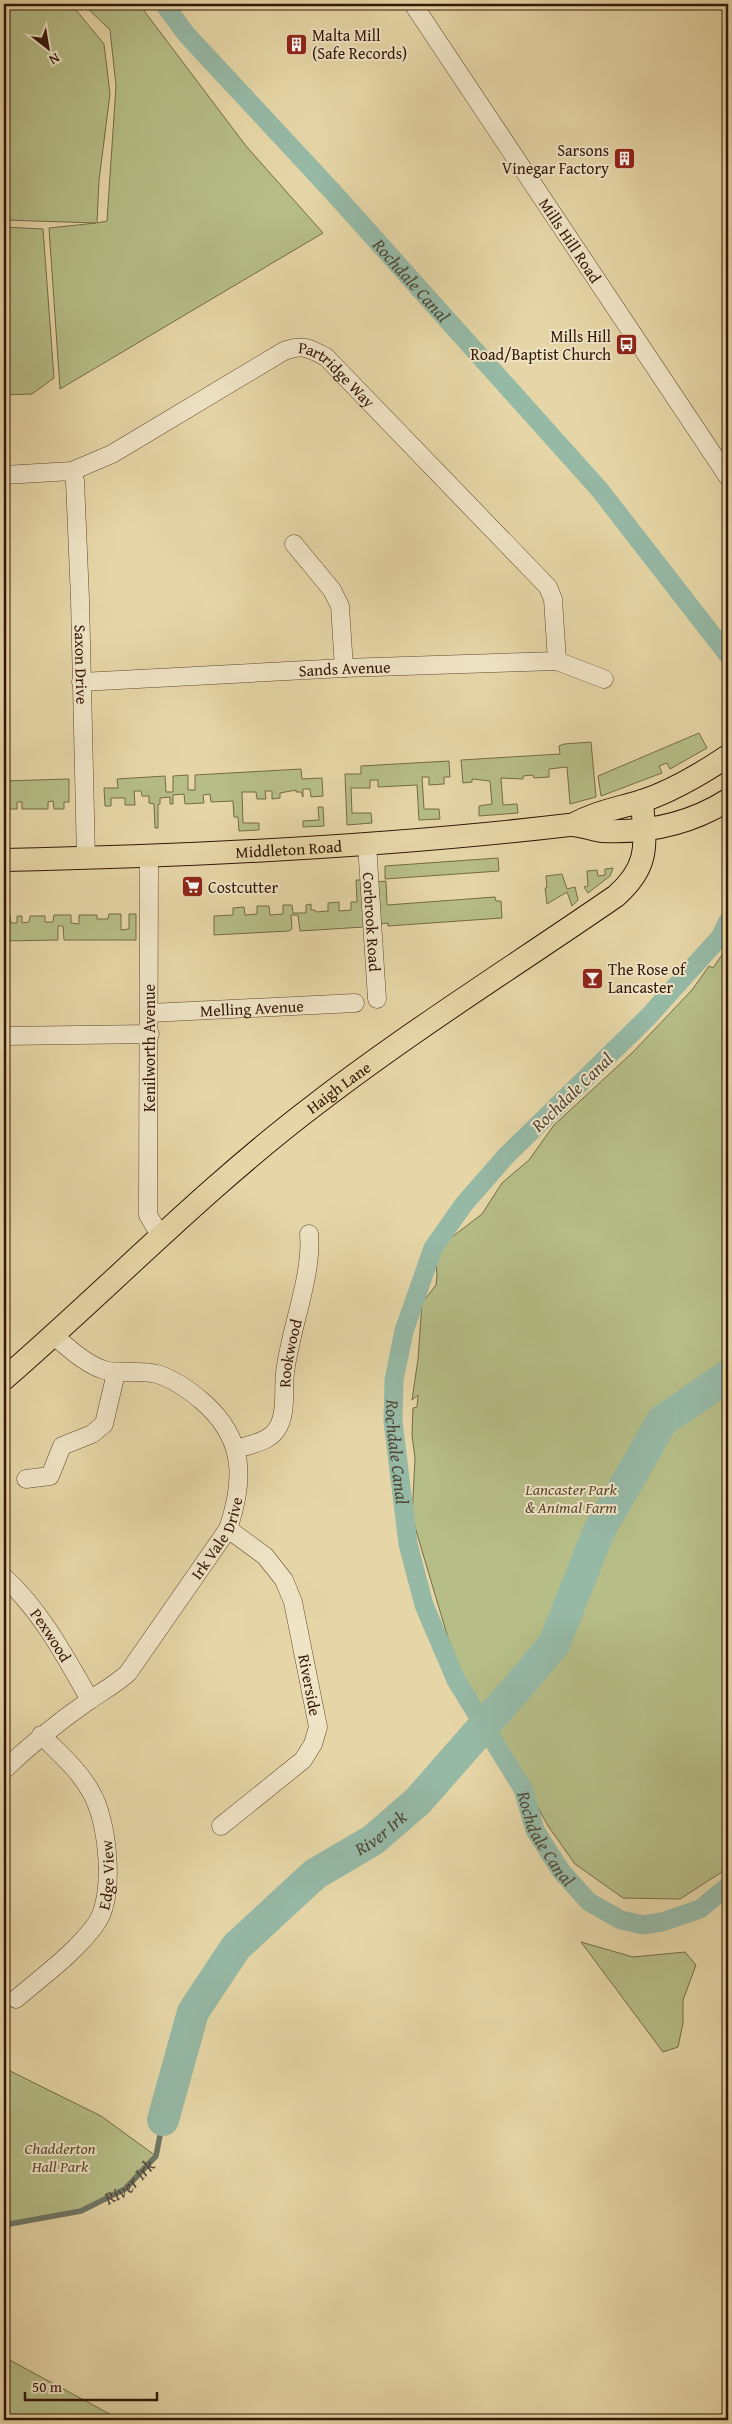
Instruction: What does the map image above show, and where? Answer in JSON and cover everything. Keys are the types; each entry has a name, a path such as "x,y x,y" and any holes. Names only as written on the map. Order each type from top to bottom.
{"main road":[{"name":"Middleton Road","path":"572,825 594,813 642,801 680,785 723,759"},
{"name":"Haigh Lane","path":"4,1379 54,1336 265,1144 400,1043 616,896 632,882 640,867 645,849 642,801"},
{"name":"Middleton Road","path":"4,860 86,859 367,844 509,833 572,825 600,831 644,830 674,825 726,801"}],"street":[{"name":"Mills Hill Road","path":"413,4 728,477"},
{"name":"Partridge Way","path":"4,475 72,471 112,454 284,351 296,346 308,348 326,356 548,587 553,599 557,660"},
{"name":"Saxon Drive","path":"72,471 80,599 86,859"},
{"path":"294,544 332,590 340,606 344,668"},
{"name":"Sands Avenue","path":"81,682 344,668 557,660 604,679"},
{"name":"Corbrook Road","path":"367,844 377,999"},
{"name":"Kenilworth Avenue","path":"149,856 148,1215 161,1237"},
{"name":"Melling Avenue","path":"150,1013 354,1003"},
{"path":"4,1036 150,1034"},
{"name":"Rookwood","path":"236,1450 263,1441 277,1430 282,1416 285,1373 291,1336 310,1253 309,1234"},
{"name":"Irk Vale Drive","path":"4,1770 41,1735 90,1700 114,1686 128,1674 228,1529 237,1503 240,1474 236,1450 224,1425 190,1391 156,1374 116,1373 89,1363 54,1336"},
{"path":"26,1479 50,1476 62,1446 92,1434 104,1424 116,1373"},
{"name":"Riverside","path":"221,1826 303,1760 313,1744 318,1728 293,1602 284,1580 265,1556 228,1529"},
{"name":"Pexwood","path":"4,1577 15,1587 50,1631 90,1700"},
{"name":"Edge View","path":"16,1999 79,1946 98,1922 106,1903 110,1878 99,1807 91,1791 74,1769 41,1735"}],"green space":[{"path":"4,4 71,4 104,44 110,94 99,180 97,223 107,221 116,86 110,30 83,4 139,4 246,146 323,233 60,389 49,228 96,223 4,220"},
{"path":"4,227 43,229 54,378 32,394 4,395"},
{"path":"699,733 707,748 670,769 667,763 659,766 662,773 601,796 598,776"},
{"path":"591,742 596,797 570,804 567,767 549,769 549,777 534,778 533,775 523,776 523,779 501,778 503,805 517,804 518,813 479,816 479,806 492,804 490,781 472,779 472,782 463,783 461,760 560,754 559,746 564,744"},
{"path":"449,761 450,777 444,777 444,784 429,785 429,777 422,777 424,809 439,809 440,819 419,820 417,785 378,787 378,780 370,780 370,788 351,788 352,813 371,813 372,823 347,825 345,774 361,774 361,766"},
{"path":"301,769 302,779 322,778 323,796 311,797 310,789 303,789 303,797 301,792 296,792 296,790 280,793 280,798 272,799 272,791 265,791 266,799 257,799 256,792 242,792 243,823 259,823 259,830 239,831 238,817 234,817 233,801 211,802 210,794 203,795 204,803 185,804 184,794 173,795 173,804 170,804 170,797 160,798 160,804 158,805 158,828 155,828 154,804 149,803 149,796 142,796 141,791 134,791 135,805 125,805 125,798 111,798 111,806 105,806 104,788 118,788 117,779 165,776 166,792 173,792 173,776 188,775 188,790 195,790 195,775"},
{"path":"69,779 69,802 64,802 64,809 54,809 53,801 48,802 48,809 22,809 22,802 17,802 17,809 7,809 7,801 4,801 4,781"},
{"path":"318,807 323,807 324,826 303,827 303,821 319,820"},
{"path":"498,858 499,871 385,879 385,866"},
{"path":"613,868 610,876 588,893 584,887 588,886 587,871 597,870 598,876 605,875 605,869"},
{"path":"562,874 567,889 575,887 578,900 572,906 567,892 547,904 546,876"},
{"path":"356,880 362,880 364,927 300,931 298,915 291,915 292,929 289,931 214,935 214,916 233,915 233,908 244,907 245,915 257,914 257,906 269,906 270,915 283,914 283,905 292,905 293,913 306,913 306,905 311,904 311,910 316,912 328,911 328,903 339,902 339,911 351,910 351,902 357,902"},
{"path":"386,881 387,905 495,897 496,901 501,901 502,918 388,926 388,923 380,924 377,882"},
{"path":"109,914 121,914 121,930 129,929 129,914 136,914 136,940 64,940 63,926 58,926 58,940 4,941 6,916 10,916 11,923 17,923 17,916 22,916 22,923 29,922 30,916 45,916 45,922 53,922 54,915 71,915 71,923 79,924 79,915 97,915 97,919 108,919"},
{"name":"Lancaster Park & Animal Farm","path":"728,946 728,1868 680,1899 623,1898 575,1864 548,1826 505,1748 467,1686 448,1638 412,1517 415,1458 412,1435 413,1408 417,1407 418,1395 412,1400 418,1359 422,1303 436,1285 435,1250 482,1214 502,1183 529,1160 554,1125 633,1052 692,990 709,966 713,968"},
{"path":"581,1942 633,1957 685,1952 696,1965 683,2000 683,2023 678,2047 663,2052"},
{"name":"Chadderton Hall Park","path":"4,2068 101,2116 156,2156 125,2189 81,2211 4,2225"},
{"path":"4,2357 121,2420 4,2420"}],"waterway":[{"name":"Rochdale Canal","path":"164,4 186,34 332,191 599,489 728,655"},
{"name":"Rochdale Canal","path":"728,921 721,936 647,1018 506,1156 464,1204 433,1248 404,1331 394,1380 393,1421 408,1544 424,1605 456,1680 523,1789 535,1830 561,1871 589,1902 621,1920 643,1925 662,1922 700,1909 728,1886"},
{"name":"River Irk","path":"163,2120 193,2012 236,1947 315,1874 373,1840 418,1801 517,1688 554,1644 598,1533 662,1421 728,1376"},
{"name":"River Irk","path":"4,2225 81,2211 125,2189 156,2156 163,2120"}],"place":[{"name":"Malta Mill (Safe Records)","path":"296,44"},
{"name":"Sarsons Vinegar Factory","path":"625,159"},
{"name":"Mills Hill Road/Baptist Church","path":"627,345"},
{"name":"Costcutter","path":"192,887"},
{"name":"The Rose of Lancaster","path":"592,978"}]}
